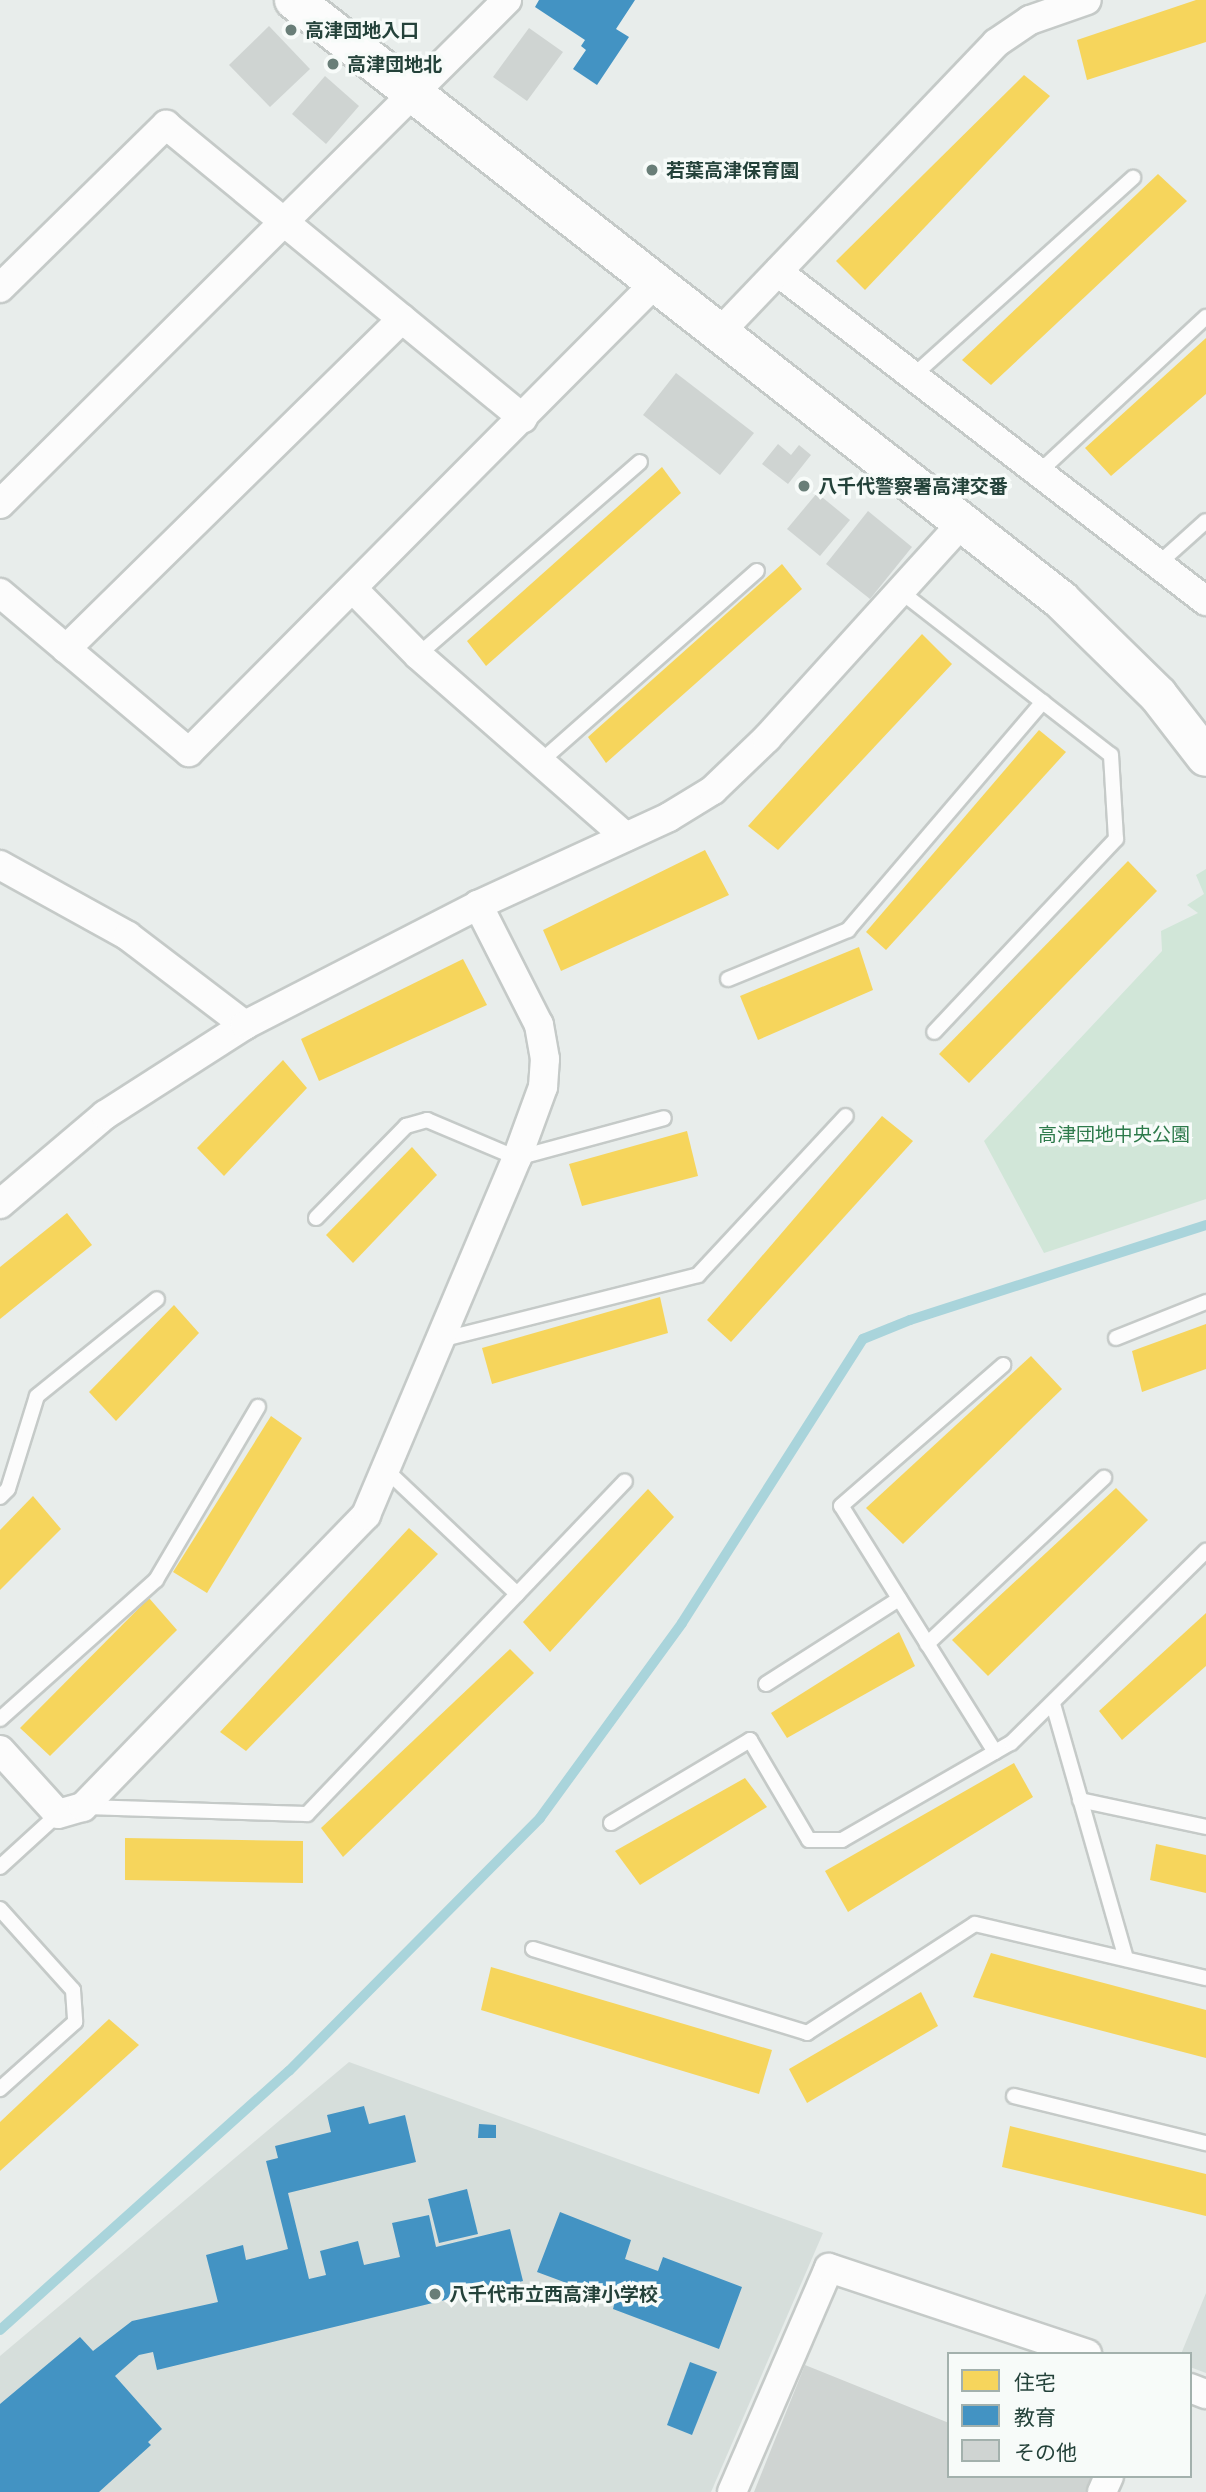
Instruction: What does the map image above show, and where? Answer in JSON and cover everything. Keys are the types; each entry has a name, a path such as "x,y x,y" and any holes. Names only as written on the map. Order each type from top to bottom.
{"street":[{"path":"294,0 964,521 1109,645 1183,724 1206,757"},
{"path":"0,503 286,223 507,0"},
{"path":"722,331 996,43 1030,20 1087,0"},
{"path":"0,288 166,125 523,418"},
{"path":"778,272 1206,601"},
{"path":"0,593 188,752 657,281"},
{"path":"65,649 402,319"},
{"path":"0,1204 104,1115 245,1025 478,905 669,817 713,790 767,738 964,521"},
{"path":"353,589 418,655 626,837"},
{"path":"0,865 128,936 245,1025"},
{"path":"0,1750 71,1811 366,1515 517,1158 543,1087 545,1059 539,1025 478,905"},
{"path":"732,2492 829,2268 1081,2352"}],"lane":[{"path":"914,375 1133,178"},
{"path":"1039,472 1206,317"},
{"path":"418,655 640,462"},
{"path":"1158,564 1206,521"},
{"path":"540,762 757,571"},
{"path":"900,591 1111,755 1116,839 934,1031"},
{"path":"728,979 848,930 1043,702"},
{"path":"440,1340 698,1275 846,1116"},
{"path":"316,1218 406,1126 427,1120 517,1158 664,1118"},
{"path":"0,1497 8,1489 37,1396 157,1299"},
{"path":"1116,1338 1206,1302"},
{"path":"995,1752 841,1506 1003,1365"},
{"path":"0,1719 156,1580 258,1407"},
{"path":"385,1469 517,1594"},
{"path":"928,1644 1104,1478"},
{"path":"0,1867 71,1811 307,1814 625,1481"},
{"path":"611,1823 750,1740 809,1840 842,1840 995,1752 1053,1704 1206,1551"},
{"path":"766,1684 899,1599"},
{"path":"1053,1704 1125,1959"},
{"path":"1080,1800 1206,1827"},
{"path":"0,1909 73,1990 75,2022 0,2089"},
{"path":"533,1949 807,2033 975,1924 1206,1978"},
{"path":"1014,2096 1206,2143"}],"shaded area":[{"name":"八千代市立西高津小学校","path":"349,2062 823,2233 711,2492 0,2492 0,2356"},
{"path":"1206,2293 1206,2373 1192,2368 1192,2352 1182,2352"}],"green space":[{"name":"高津団地中央公園","path":"1206,869 1206,1199 1044,1253 984,1141 1162,951 1161,931 1198,913 1187,905 1204,894 1196,875"}],"building: 住宅":[{"path":"1196,0 1206,0 1206,42 1087,80 1077,40"},
{"path":"1024,75 1050,96 865,290 836,261"},
{"path":"1158,174 1187,201 991,385 962,360"},
{"path":"1206,338 1206,394 1111,476 1085,448"},
{"path":"662,467 681,493 486,666 467,641"},
{"path":"782,564 802,589 606,763 588,737"},
{"path":"922,634 952,664 778,850 748,826"},
{"path":"1039,730 1066,752 886,950 866,932"},
{"path":"705,850 729,895 561,971 543,930"},
{"path":"1128,861 1157,891 969,1083 939,1054"},
{"path":"859,947 873,990 758,1040 740,996"},
{"path":"463,959 487,1005 319,1081 301,1039"},
{"path":"283,1060 307,1088 224,1176 197,1148"},
{"path":"882,1116 913,1141 731,1342 707,1320"},
{"path":"687,1131 698,1176 582,1206 569,1164"},
{"path":"412,1147 437,1175 353,1263 326,1235"},
{"path":"67,1213 92,1245 0,1319 0,1267"},
{"path":"660,1297 668,1333 492,1384 482,1348"},
{"path":"174,1305 199,1333 116,1421 89,1392"},
{"path":"1206,1324 1206,1369 1142,1392 1132,1351"},
{"path":"1031,1356 1062,1389 903,1544 866,1508"},
{"path":"271,1416 302,1438 207,1593 173,1572"},
{"path":"1116,1488 1148,1520 988,1676 952,1640"},
{"path":"648,1489 674,1517 550,1652 523,1622"},
{"path":"33,1496 61,1529 0,1590 0,1530"},
{"path":"409,1528 438,1554 246,1751 220,1732"},
{"path":"149,1598 177,1630 50,1756 20,1728"},
{"path":"1206,1613 1206,1666 1122,1740 1099,1711"},
{"path":"899,1632 915,1666 787,1738 771,1713"},
{"path":"510,1649 534,1673 343,1857 321,1828"},
{"path":"1014,1763 1033,1797 848,1912 825,1871"},
{"path":"745,1778 767,1807 640,1885 615,1851"},
{"path":"125,1838 303,1841 303,1883 125,1880"},
{"path":"1156,1844 1206,1855 1206,1893 1150,1880"},
{"path":"991,1953 1206,2010 1206,2058 973,1997"},
{"path":"491,1967 772,2050 759,2094 481,2010"},
{"path":"921,1992 938,2026 807,2103 789,2069"},
{"path":"109,2019 139,2045 0,2171 0,2122"},
{"path":"1010,2126 1206,2174 1206,2216 1002,2167"}],"building: 教育":[{"path":"539,0 635,0 616,29 629,37 597,85 573,69 586,50 581,46 585,40 535,7"},
{"path":"364,2106 369,2124 405,2115 416,2162 288,2193 309,2279 326,2275 320,2251 358,2241 364,2265 400,2257 392,2223 429,2215 436,2247 510,2229 523,2281 157,2370 153,2352 139,2355 115,2376 162,2429 148,2442 151,2445 99,2492 0,2492 0,2404 80,2337 93,2351 132,2321 218,2302 206,2255 243,2245 246,2260 288,2249 266,2161 278,2158 275,2146 331,2132 327,2115"},
{"path":"479,2124 496,2125 496,2138 478,2138"},
{"path":"467,2189 478,2234 439,2243 428,2199"},
{"path":"560,2212 631,2240 625,2259 658,2271 663,2257 742,2287 719,2349 613,2309 615,2301 537,2272"},
{"path":"690,2362 717,2372 692,2435 667,2425"}],"building: その他":[{"path":"269,26 310,69 270,107 229,65"},
{"path":"529,28 563,52 527,101 493,77"},
{"path":"325,76 359,106 326,144 292,114"},
{"path":"676,373 754,433 720,475 643,415"},
{"path":"778,444 791,455 799,445 811,455 788,484 762,464"},
{"path":"817,493 850,520 820,556 787,529"},
{"path":"868,511 912,547 870,599 826,564"},
{"path":"805,2365 947,2422 947,2478 1097,2478 1091,2492 754,2492"}],"waterway":[{"path":"0,2330 289,2071 540,1818 682,1623 863,1339 910,1320 1206,1225"}],"place":[{"name":"高津団地入口","path":"291,30"},
{"name":"高津団地北","path":"333,64"},
{"name":"若葉高津保育園","path":"652,170"},
{"name":"八千代警察署高津交番","path":"804,486"},
{"name":"八千代市立西高津小学校","path":"435,2294"}]}
